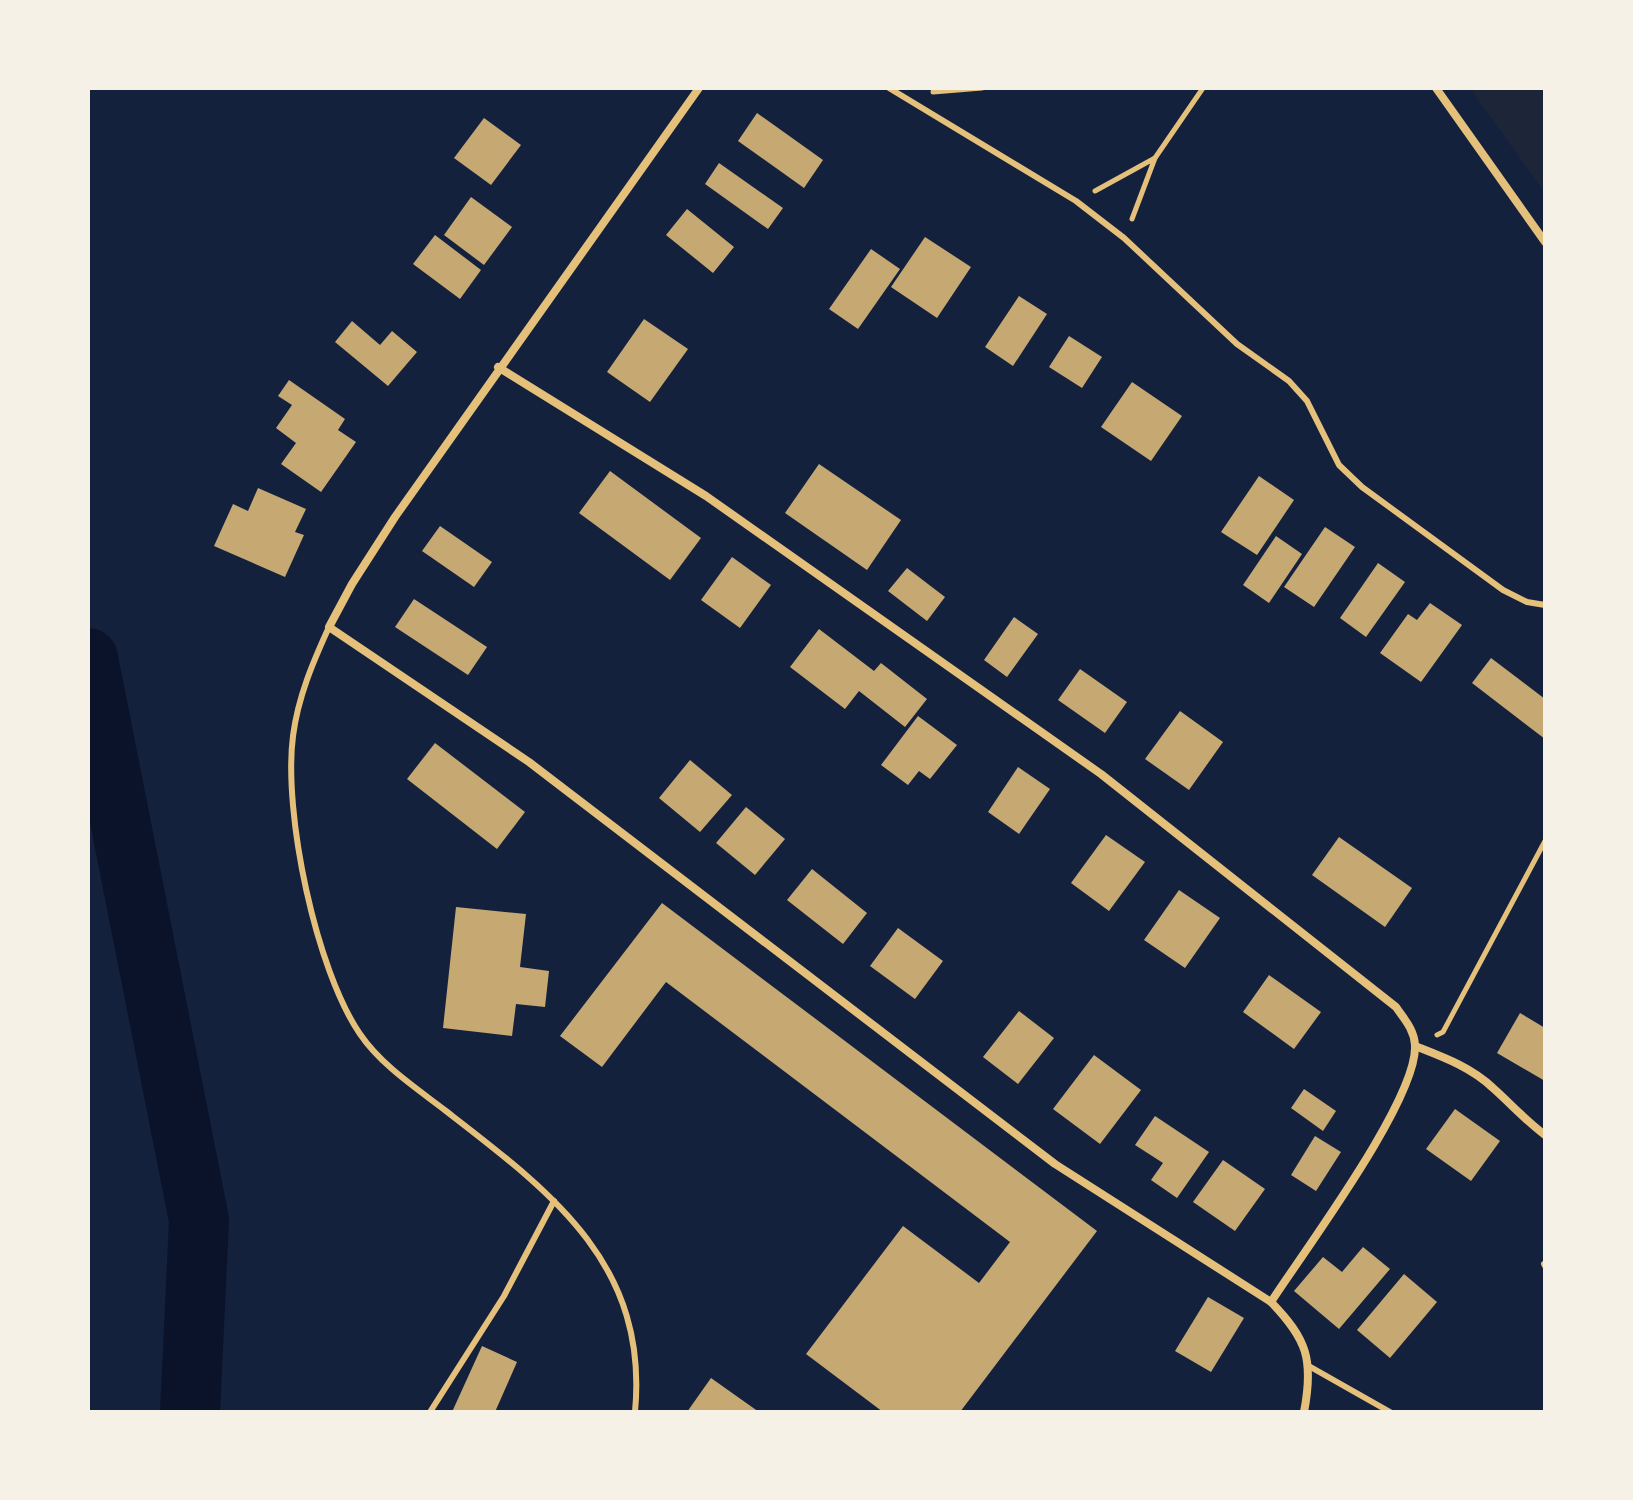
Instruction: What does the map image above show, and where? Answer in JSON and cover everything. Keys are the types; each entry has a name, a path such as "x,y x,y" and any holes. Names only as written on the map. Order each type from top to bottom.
{"street":[{"path":"699,88 498,367 395,517 352,584 329,627 529,762 1055,1164 1271,1302 1292,1323 1304,1344 1307,1365 1304,1412"},
{"path":"1436,88 1545,242"},
{"path":"498,367 706,496 1101,774 1396,1007 1411,1027 1415,1046 1410,1073 1387,1125 1271,1302"},
{"path":"1415,1046 1462,1065 1492,1086 1527,1122 1545,1135"}],"lane":[{"path":"889,88 1076,201 1124,238 1237,344 1289,381 1307,401 1339,465 1362,487 1503,590 1527,602 1545,605"},
{"path":"329,627 309,672 299,705 291,768 299,853 320,943 339,996 360,1035 394,1070 518,1166 569,1216 604,1262 626,1308 634,1340 638,1383 635,1412"},
{"path":"430,1412 504,1296 554,1201"},
{"path":"1307,1365 1390,1412"}],"path":[{"path":"900,95 982,88"},
{"path":"1124,238 1155,158 1203,88"},
{"path":"1076,201 1155,158"},
{"path":"1415,1046 1443,1032 1545,841"}],"shaded area":[{"path":"1470,88 1545,88 1545,193"}],"building":[{"path":"757,113 823,160 804,188 738,141"},
{"path":"484,118 521,145 491,185 454,158"},
{"path":"719,163 783,208 768,229 705,184"},
{"path":"471,197 512,227 484,265 444,235"},
{"path":"687,209 734,247 713,273 666,235"},
{"path":"435,235 481,270 460,299 413,264"},
{"path":"925,237 971,267 937,318 891,287"},
{"path":"871,249 900,269 858,329 829,309"},
{"path":"1019,296 1047,314 1013,366 985,347"},
{"path":"644,319 688,349 650,402 607,372"},
{"path":"352,321 380,345 392,331 417,352 388,386 335,342"},
{"path":"1069,336 1102,357 1082,388 1049,367"},
{"path":"289,380 345,419 338,430 356,442 321,492 281,464 296,443 276,428 292,405 278,396"},
{"path":"1132,382 1182,416 1151,461 1101,427"},
{"path":"819,464 901,520 867,570 785,513"},
{"path":"610,471 701,538 670,580 579,513"},
{"path":"1259,476 1294,500 1257,555 1221,532"},
{"path":"258,488 306,509 295,532 304,535 285,577 214,546 233,504 248,511"},
{"path":"440,526 492,562 474,587 422,551"},
{"path":"1325,527 1355,547 1314,607 1284,587"},
{"path":"1276,536 1302,554 1269,603 1243,585"},
{"path":"732,557 771,585 740,628 701,600"},
{"path":"1378,563 1405,582 1366,637 1340,618"},
{"path":"907,568 945,597 927,621 888,591"},
{"path":"414,599 487,647 468,675 395,627"},
{"path":"1430,603 1462,625 1421,682 1380,653 1408,614 1417,620"},
{"path":"1014,617 1038,634 1007,677 984,660"},
{"path":"819,629 874,671 881,663 927,699 905,727 859,691 845,709 790,667"},
{"path":"1491,658 1545,699 1545,739 1472,683"},
{"path":"1080,669 1127,702 1105,733 1058,700"},
{"path":"1180,711 1223,742 1189,790 1145,759"},
{"path":"918,716 957,745 930,779 919,771 908,785 881,765"},
{"path":"435,743 525,812 497,849 407,779"},
{"path":"690,760 732,795 700,832 659,798"},
{"path":"1018,767 1050,789 1019,834 988,812"},
{"path":"746,807 785,839 755,875 716,843"},
{"path":"1106,835 1145,862 1109,911 1071,883"},
{"path":"1339,837 1412,888 1385,927 1312,875"},
{"path":"812,869 867,913 843,944 787,900"},
{"path":"1179,890 1220,918 1185,968 1144,940"},
{"path":"662,903 1097,1231 960,1412 883,1412 806,1354 903,1226 979,1283 1010,1242 666,982 602,1067 560,1036"},
{"path":"456,907 526,914 520,967 549,971 545,1007 516,1004 512,1036 443,1028"},
{"path":"898,928 943,961 915,999 870,966"},
{"path":"1269,975 1321,1012 1294,1049 1243,1012"},
{"path":"1019,1011 1054,1038 1018,1084 983,1057"},
{"path":"1520,1013 1545,1028 1545,1081 1497,1053"},
{"path":"1094,1055 1141,1090 1100,1144 1053,1109"},
{"path":"1304,1089 1336,1111 1323,1131 1291,1108"},
{"path":"1455,1109 1500,1141 1471,1181 1426,1149"},
{"path":"1155,1116 1209,1152 1177,1198 1151,1180 1163,1163 1135,1145"},
{"path":"1315,1136 1341,1152 1316,1191 1291,1175"},
{"path":"1223,1160 1265,1189 1235,1231 1193,1202"},
{"path":"1363,1247 1390,1269 1339,1329 1294,1291 1323,1257 1342,1272"},
{"path":"1404,1274 1437,1302 1390,1358 1357,1330"},
{"path":"1208,1297 1244,1318 1211,1372 1175,1351"},
{"path":"482,1346 517,1362 495,1412 452,1412"},
{"path":"711,1378 759,1412 687,1412"}],"waterway":[{"path":"88,658 199,1220 190,1412"}]}
